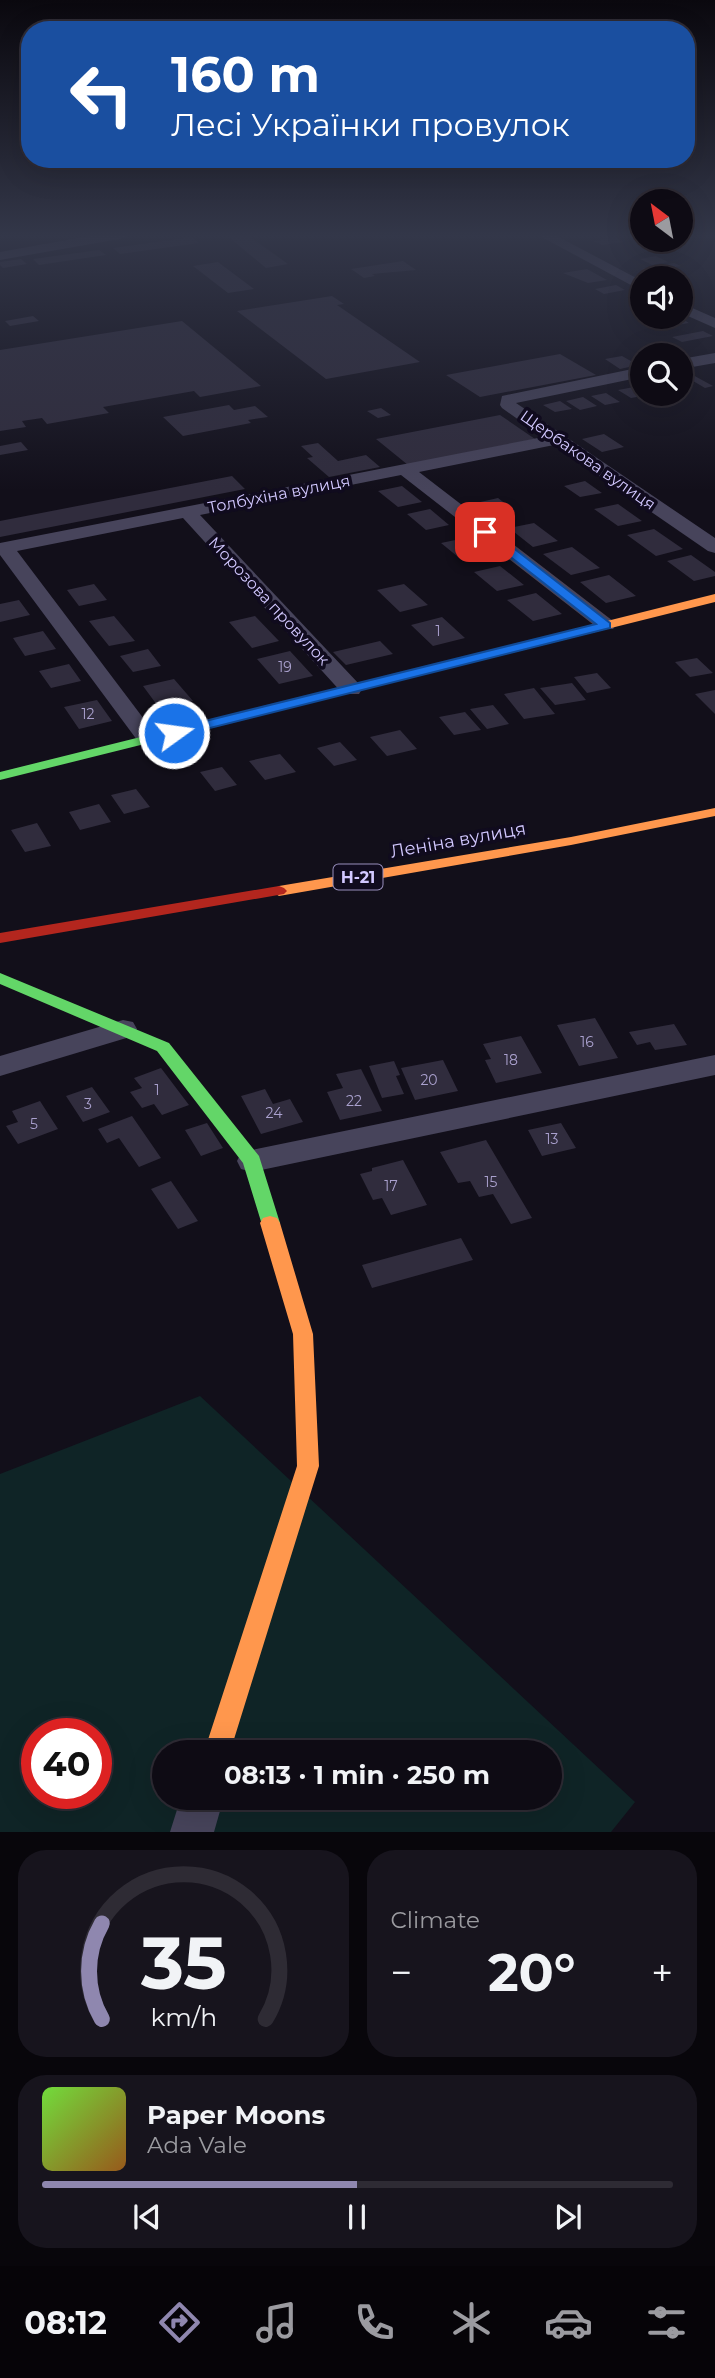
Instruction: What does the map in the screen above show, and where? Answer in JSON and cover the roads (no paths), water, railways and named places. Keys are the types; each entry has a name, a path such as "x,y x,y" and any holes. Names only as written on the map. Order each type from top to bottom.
{"street":[{"path":"693,362 715,358"},
{"name":"Щербакова вулиця","path":"630,374 509,399 508,405 711,540"},
{"name":"Толбухіна вулиця","path":"3,549 557,439"},
{"path":"404,469 606,625"},
{"name":"Морозова провулок","path":"187,512 351,689"},
{"path":"3,549 148,739"},
{"path":"0,776 715,598"},
{"name":"Леніна вулиця","path":"0,938 571,841 715,812"},
{"path":"0,978 163,1047 252,1161 303,1334 308,1466 221,1740"},
{"path":"0,1066 123,1029"},
{"path":"252,1161 715,1065"},
{"path":"192,1832 199,1810"}]}
